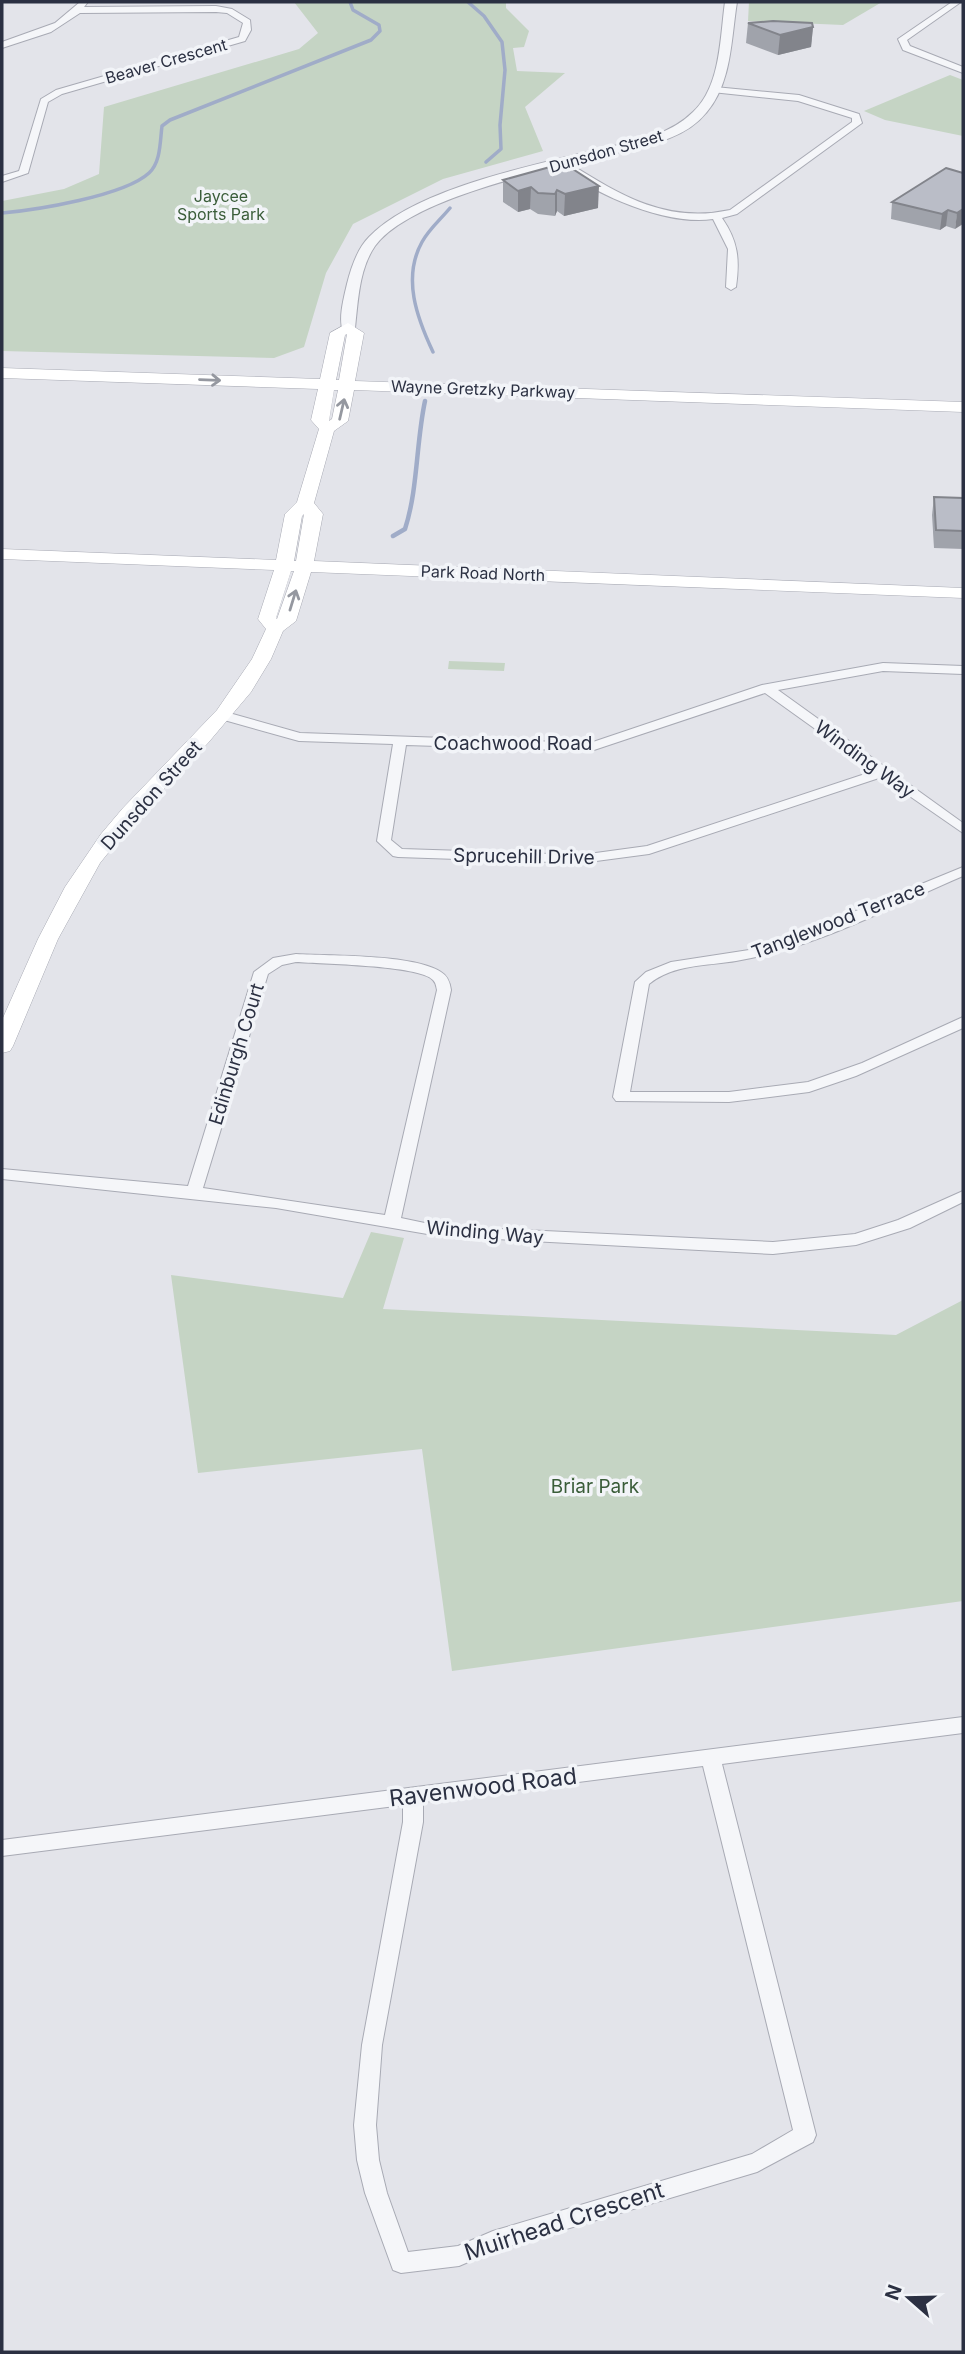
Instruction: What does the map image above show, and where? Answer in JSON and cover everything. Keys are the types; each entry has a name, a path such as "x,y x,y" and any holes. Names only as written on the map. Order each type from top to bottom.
{"main road":[{"name":"Dunsdon Street","path":"275,628 267,619 284,565 294,514 305,504 327,428 340,421 356,333 348,328 338,333 328,377 319,421 327,428"},
{"name":"Wayne Gretzky Parkway","path":"2,366 200,365 328,377"},
{"name":"Wayne Gretzky Parkway","path":"2,373 349,377 963,394"},
{"name":"Wayne Gretzky Parkway","path":"349,377 963,407"},
{"name":"Dunsdon Street","path":"2,1046 50,933 107,839 222,715 266,656 275,628 287,621 304,566 314,514 305,504"},
{"name":"Park Road North","path":"2,554 963,593"}],"street":[{"name":"Dunsdon Street","path":"348,328 355,280 362,255 373,238 390,223 463,191 653,140 682,126 703,110 715,90 731,2"},
{"path":"957,2 902,38 906,48 963,71"},
{"path":"2,46 61,24 81,6"},
{"name":"Beaver Crescent","path":"2,179 23,173 44,101 59,92 242,39 247,30 247,22 229,11 216,9 81,6"},
{"path":"564,164 657,211 684,218 716,216 733,212 857,123 856,116 799,98 715,90"},
{"path":"716,216 732,238 736,254 731,287"},
{"name":"Coachwood Road","path":"222,715 299,737 591,747 767,688 883,667 963,670"},
{"name":"Winding Way","path":"767,688 963,829"},
{"name":"Sprucehill Drive","path":"400,742 384,841 398,853 581,859 649,850 882,773"},
{"name":"Tanglewood Terrace","path":"963,871 779,946 665,968 647,977 642,982 621,1097 727,1098 784,1091 833,1080 963,1023"},
{"name":"Edinburgh Court","path":"194,1191 261,972 286,958 416,968 437,975 443,982 444,990 392,1221"},
{"name":"Winding Way","path":"2,1174 194,1191 471,1235 773,1248 856,1239 904,1224 963,1196"},
{"name":"Ravenwood Road","path":"2,1848 963,1726"},
{"name":"Muirhead Crescent","path":"412,1797 414,1822 372,2045 365,2125 368,2160 376,2193 401,2263 459,2256 493,2241 757,2162 805,2135 795,2086 711,1759"}],"green space":[{"name":"Jaycee Sports Park","path":"294,2 506,2 506,8 529,31 524,47 513,48 517,71 565,73 525,107 543,151 443,179 353,224 326,273 304,347 274,358 2,351 2,201 64,189 99,174 104,107 299,49 318,33"},
{"path":"749,2 882,2 843,25 748,21"},
{"path":"950,75 963,80 963,136 885,120 864,111"},
{"path":"449,661 505,663 504,671 448,669"},
{"name":"Briar Park","path":"371,1232 404,1238 383,1309 896,1335 963,1300 963,1601 452,1671 422,1449 198,1473 171,1275 343,1298"}],"building":[{"path":"748,23 812,23 813,27 780,35"},
{"path":"557,165 568,166 599,186 565,194 557,190 555,194 538,193 531,187 518,191 503,180"},
{"path":"946,168 963,173 963,209 957,213 948,210 942,214 892,202"},
{"path":"934,497 963,498 963,531 936,530"}],"waterway":[{"path":"2,213 79,201 120,189 137,181 153,168 159,151 162,126 170,120 371,40 380,31 379,25 353,10 350,2"},
{"path":"468,2 484,16 502,42 505,70 500,125 501,149 486,162"},
{"path":"433,352 417,312 412,284 413,270 422,242 450,208"},
{"path":"393,536 405,529 409,514 425,401"}]}
